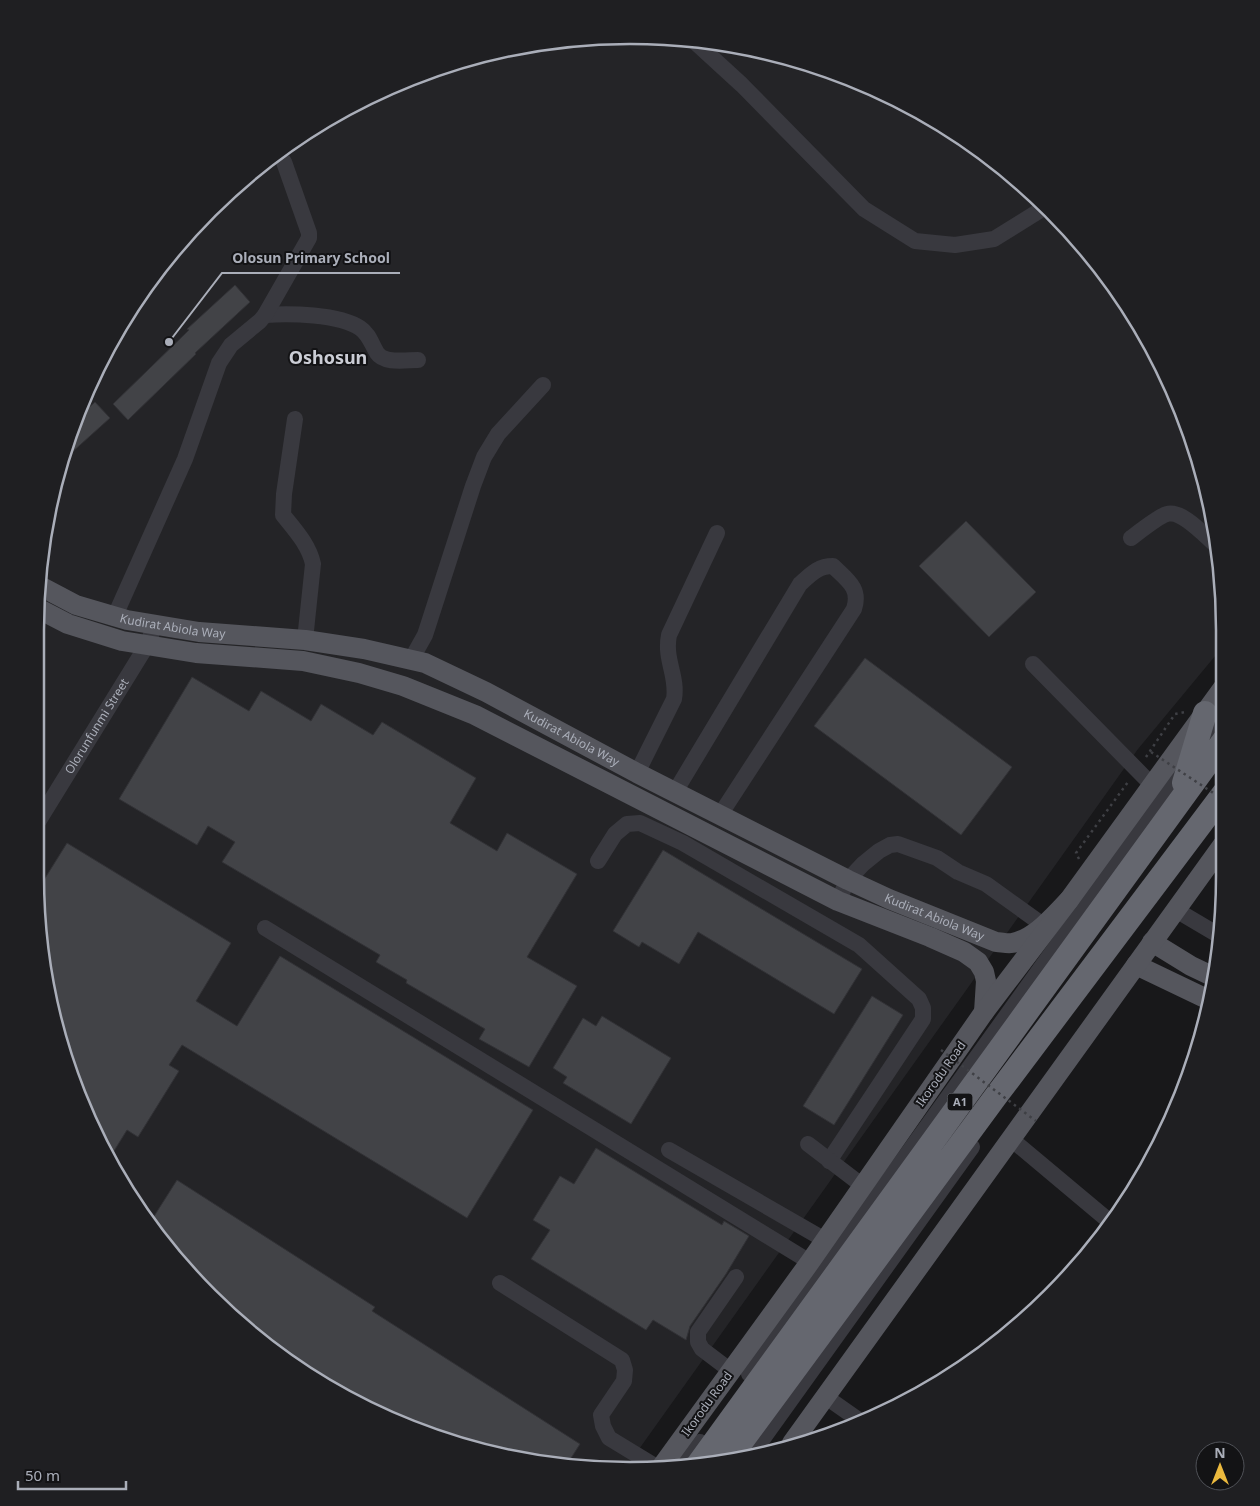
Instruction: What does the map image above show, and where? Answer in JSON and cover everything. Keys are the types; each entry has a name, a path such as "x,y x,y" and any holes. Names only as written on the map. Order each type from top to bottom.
{"highway":[{"path":"1179,800 1191,759 1215,715"},
{"name":"A1","path":"703,1457 1216,750"},
{"name":"A1","path":"733,1453 990,1104 1215,814"}],"main road":[{"name":"Kudirat Abiola Way","path":"45,589 76,605 114,618 199,632 305,640 364,648 425,663 486,692 637,773 848,880 889,899 996,942 1010,943 1024,939 1043,925 1069,900"},
{"name":"Kudirat Abiola Way","path":"44,612 68,624 122,641 196,653 303,661 359,673 403,686 475,715 838,901 964,952 978,962 984,972 986,981 984,1012"},
{"name":"Ikorodu Road","path":"666,1461 810,1262 984,1012 1069,900 1152,785 1215,715"},
{"path":"796,1438 1152,942 1216,859"},
{"path":"1152,942 1208,974"},
{"path":"1136,965 1203,997"}],"street":[{"path":"702,49 742,85 864,209 915,240 955,245 994,239 1040,210"},
{"path":"114,618 185,459 219,363 231,345 265,315 309,238 309,233 284,162"},
{"path":"265,315 283,314 345,321 365,332 371,339 378,354 382,357 390,360 418,360"},
{"path":"411,660 425,636 484,456 498,434 542,385"},
{"path":"295,419 284,494 283,516 311,552 313,564 305,640"},
{"path":"1131,538 1166,514 1174,513 1184,517 1209,539"},
{"path":"637,773 674,699 676,688 668,653 669,636 717,533"},
{"path":"675,792 800,584 812,572 825,566 833,566 855,588 857,600 854,609 720,815"},
{"name":"Olorunfunmi Street","path":"44,812 147,645 155,625"},
{"path":"1034,664 1152,785"},
{"path":"688,1459 1191,759"},
{"path":"756,1448 929,1210 1002,1105 1215,814"},
{"path":"598,861 614,834 627,824 640,823 682,843 859,945 919,999 923,1008 923,1018 829,1161"},
{"path":"838,901 848,880 879,851 890,845 898,844 936,858 958,872 986,884 1043,925"},
{"path":"1176,910 1213,932"},
{"path":"265,928 810,1262"},
{"path":"1011,1139 1106,1218"},
{"path":"808,1144 863,1186"},
{"path":"669,1150 825,1240"},
{"path":"731,1371 702,1349 698,1342 698,1332 736,1277"},
{"path":"500,1283 622,1360 624,1381 602,1415 603,1426 609,1438 648,1462"},
{"path":"826,1397 855,1417"}],"path":[{"path":"1145,759 1175,714"},
{"path":"1151,752 1216,795"},
{"path":"1076,853 1133,775"},
{"path":"941,1050 1036,1121"}],"shaded area":[{"path":"630,44 707,49 782,64 854,88 923,122 987,165 1045,215 1095,273 1138,337 1172,406 1196,478 1205,516 1215,592 1216,655 1138,749 630,1462 592,1461 516,1451 442,1431 406,1418 337,1384 273,1341 215,1291 189,1263 143,1202 122,1169 88,1100 64,1028 55,990 45,914 45,592 55,516 64,478 88,406 122,337 165,273 215,215 243,189 273,165 337,122 406,88 478,64 553,49"}],"building":[{"path":"235,285 250,302 195,353 128,420 113,404 189,330 187,329"},
{"path":"95,402 110,418 72,452 75,442 87,409"},
{"path":"966,521 1036,592 989,637 919,566"},
{"path":"865,658 1012,767 961,835 814,726"},
{"path":"192,677 249,711 261,691 311,721 321,704 373,735 382,722 476,778 450,823 497,851 507,833 577,874 527,957 577,986 529,1067 479,1039 485,1029 406,983 407,980 376,962 380,955 222,862 235,842 208,826 197,845 119,799"},
{"path":"67,843 231,943 196,1001 237,1026 280,956 533,1110 467,1218 182,1045 169,1065 179,1071 138,1137 127,1130 113,1152 88,1100 64,1028 49,953 44,880"},
{"path":"663,850 862,969 834,1014 698,932 679,964 642,942 639,947 613,931"},
{"path":"872,996 903,1015 834,1125 803,1106"},
{"path":"602,1016 671,1058 631,1124 563,1083 567,1077 553,1068 583,1018 596,1026"},
{"path":"596,1148 722,1225 724,1221 749,1236 726,1274 690,1326 686,1340 653,1320 646,1330 531,1259 550,1230 533,1220 560,1176 574,1184"},
{"path":"177,1180 375,1307 372,1311 580,1444 571,1459 516,1451 478,1442 406,1418 337,1384 273,1341 243,1317 189,1263 154,1217"}],"place":[{"name":"Olosun Primary School","path":"169,342"}],"district":[{"name":"Oshosun","path":"328,358"}]}
